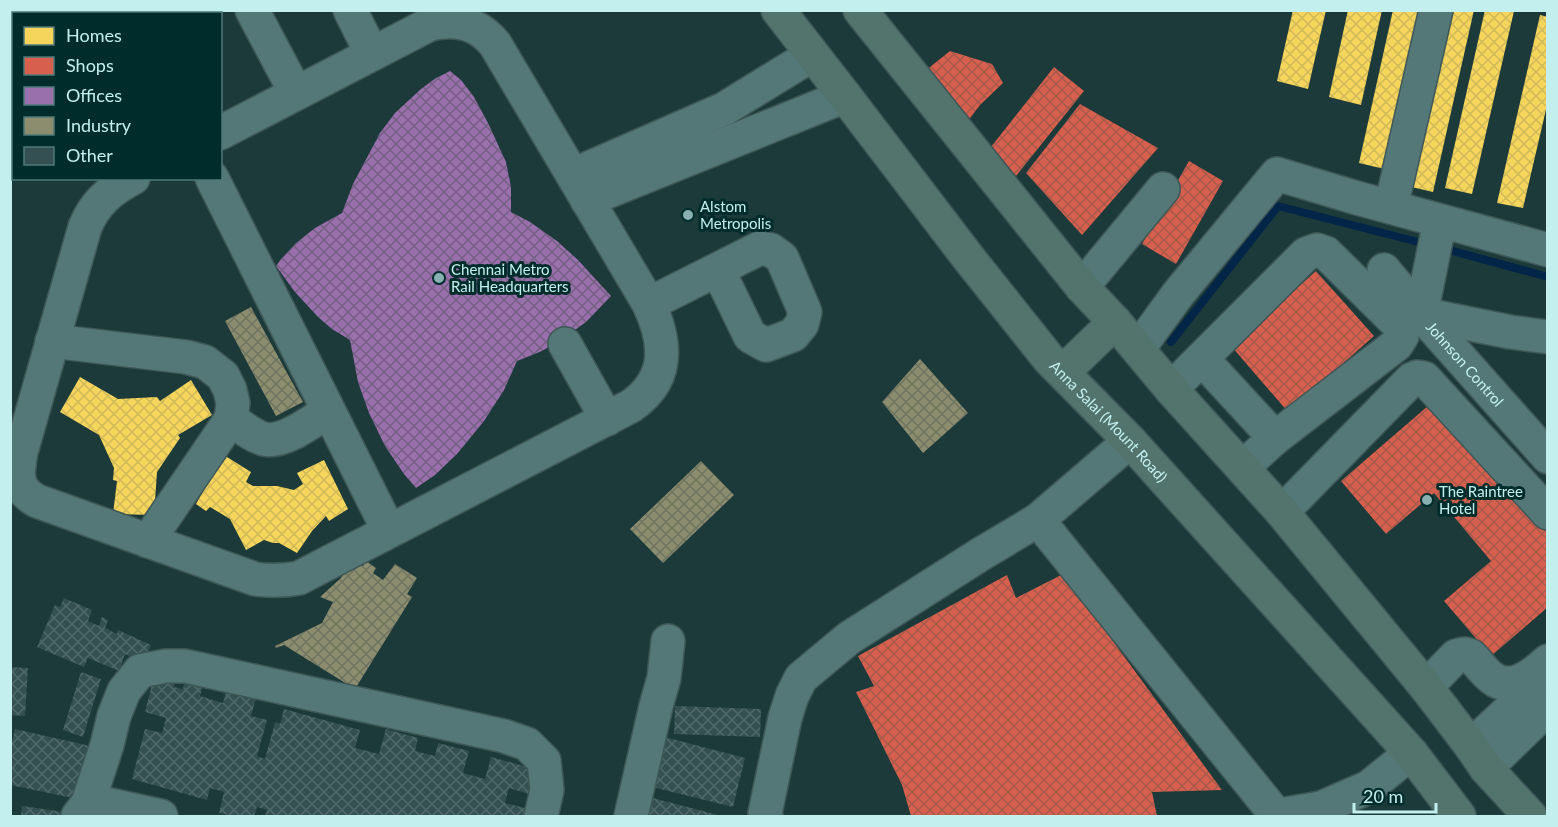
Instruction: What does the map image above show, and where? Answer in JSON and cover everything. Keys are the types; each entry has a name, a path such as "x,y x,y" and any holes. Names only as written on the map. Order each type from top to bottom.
{"main road":[{"name":"Anna Salai (Mount Road)","path":"778,10 1049,359 1130,441 1411,753 1459,816"},
{"path":"860,10 1083,287 1138,349 1186,374 1282,512 1426,687 1478,757 1530,816"},
{"path":"1062,372 1115,322"}],"street":[{"path":"252,10 296,93"},
{"path":"350,10 372,54"},
{"path":"1391,207 1436,10"},
{"path":"129,180 103,199 92,212 85,227 52,341 18,470 20,484 26,495 37,501 255,579 286,581 299,578 607,419 642,398 651,386 660,368 663,355 657,320 495,44 478,28 455,21 430,24 222,132"},
{"path":"580,188 724,109 812,55"},
{"path":"580,188 845,96"},
{"path":"1138,349 1178,294 1277,174 1391,207 1439,226 1548,250"},
{"path":"213,180 389,531"},
{"path":"1083,287 1162,189"},
{"path":"1439,226 1421,314 1510,332 1548,337"},
{"path":"1247,463 1275,438 1396,345 1402,336 1398,324 1326,253 1317,250 1306,254 1186,374 1275,438"},
{"path":"649,304 718,270"},
{"name":"Johnson Control","path":"1384,270 1548,457"},
{"path":"52,341 186,357 205,362 223,376 230,390 233,403 231,419 148,541"},
{"path":"566,344 607,419"},
{"path":"1282,512 1412,379 1417,377 1424,378 1548,513"},
{"path":"231,419 258,437 268,440 289,434 328,411"},
{"path":"766,816 785,718 801,678 849,638 1038,520 1130,441"},
{"path":"1038,520 1275,816 1321,808 1369,787 1411,753"},
{"path":"631,816 664,678 668,641"},
{"path":"1426,687 1456,656 1461,654 1471,656 1493,679 1510,684 1529,677 1548,661"},
{"path":"83,809 124,691 140,671 166,666 184,666 504,736 527,744 544,761 547,790 541,816"},
{"path":"1478,757 1548,675"},
{"path":"1478,757 1548,708"},
{"path":"83,809 102,803 161,816"}],"building: Homes":[{"path":"1293,10 1326,10 1308,89 1277,81"},
{"path":"1348,10 1382,10 1361,105 1329,97"},
{"path":"1393,10 1430,10 1393,171 1359,163"},
{"path":"1443,10 1474,10 1433,192 1403,185"},
{"path":"1485,10 1514,11 1472,194 1445,188"},
{"path":"1540,15 1548,17 1548,101 1523,208 1497,203"},
{"path":"80,377 118,399 157,397 160,401 191,380 212,415 178,435 180,438 157,472 154,515 113,514 117,481 113,480 114,468 99,435 60,412"},
{"path":"219,452 251,472 246,482 253,486 277,486 294,490 303,484 297,473 324,460 348,509 329,521 326,516 297,553 279,543 264,540 246,550 230,519 210,507 206,511 196,504 206,486 199,481"}],"building: Shops":[{"path":"950,51 992,64 1003,83 980,105 961,130 920,75"},
{"path":"1054,67 1084,91 1016,176 987,152"},
{"path":"1080,104 1158,148 1082,235 1026,173"},
{"path":"1189,161 1223,181 1176,264 1142,244"},
{"path":"1316,271 1374,336 1288,412 1232,347"},
{"path":"1436,399 1548,530 1548,607 1491,656 1444,601 1491,561 1434,493 1386,534 1341,481"},
{"path":"1067,572 1082,599 1222,790 1152,792 1157,816 911,816 902,785 856,692 874,686 858,656 1007,575 1016,598"}],"building: Offices":[{"name":"Chennai Metro Rail Headquarters","path":"450,71 461,80 474,97 506,162 511,187 511,212 557,241 611,296 586,322 568,335 542,351 517,361 504,390 484,421 457,454 435,475 416,488 385,446 369,413 358,382 350,340 318,317 295,292 276,266 296,243 315,228 342,213 353,184 380,133 395,113 421,89"}],"building: Industry":[{"path":"251,307 303,402 276,416 225,321"},
{"path":"920,359 968,413 923,453 882,402"},
{"path":"701,461 734,495 663,563 630,529"},
{"path":"353,561 363,566 366,561 376,568 373,573 383,580 395,564 417,578 407,594 412,597 355,689 284,645 276,648 275,646 322,623 333,602 320,597 341,578"}],"building: Other":[{"path":"64,598 92,610 88,621 99,626 102,617 108,620 105,628 117,634 118,630 151,645 144,662 125,654 119,671 88,658 84,667 37,647 55,605 60,607"},
{"path":"10,667 28,668 25,716 10,715"},
{"path":"81,672 101,679 83,737 63,730"},
{"path":"162,677 175,681 174,687 183,689 186,677 204,681 200,696 223,703 227,688 257,695 251,716 267,720 257,756 265,759 275,722 280,724 284,709 360,730 355,748 379,754 386,729 418,738 415,751 435,756 438,743 469,751 463,773 485,779 491,757 539,770 532,795 509,788 505,803 529,809 527,816 265,816 267,810 257,807 254,816 219,813 224,792 210,788 207,800 132,779 145,729 162,733 166,718 145,712 152,684 159,686"},
{"path":"675,706 761,709 760,737 674,734"},
{"path":"15,729 90,746 78,799 10,785 10,750"},
{"path":"661,736 745,758 733,807 648,786"},
{"path":"649,797 722,816 644,816"},
{"path":"22,806 64,812 63,816 21,816"}],"waterway":[{"path":"1171,342 1278,206 1430,245"},
{"path":"1442,248 1548,277"}],"place":[{"name":"Alstom Metropolis","path":"688,215"},
{"name":"Chennai Metro Rail Headquarters","path":"439,278"},
{"name":"The Raintree Hotel","path":"1427,500"}]}
